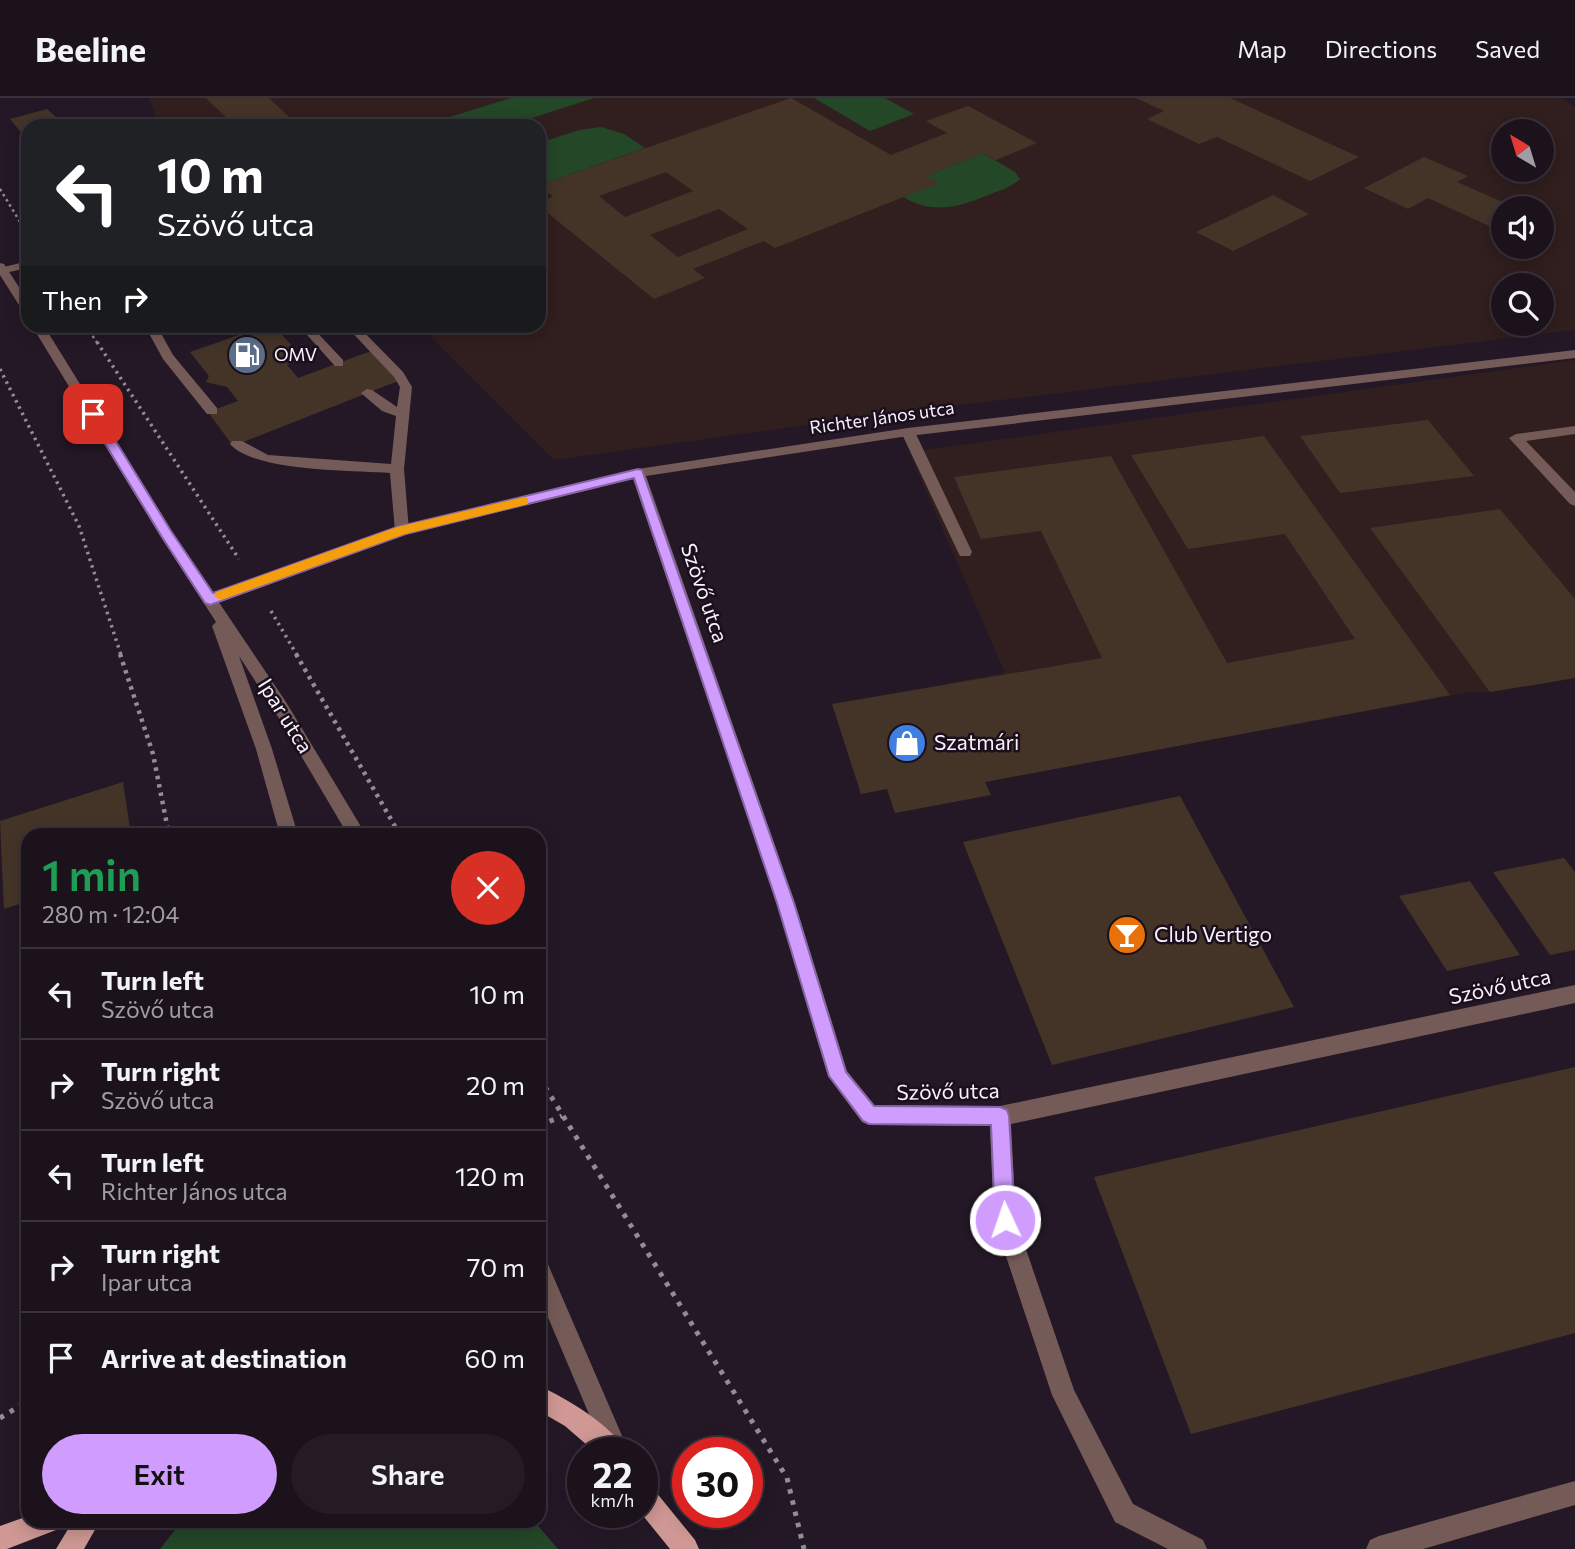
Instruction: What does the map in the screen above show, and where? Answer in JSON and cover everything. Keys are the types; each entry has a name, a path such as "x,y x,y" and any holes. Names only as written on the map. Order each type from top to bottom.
{"main road":[{"path":"546,1402 573,1418 596,1437"},
{"path":"658,1514 687,1548"},
{"path":"0,1539 29,1528"},
{"path":"69,1549 83,1528"}],"street":[{"path":"21,265 2,269 21,299"},
{"name":"Ipar utca","path":"42,333 166,534 280,706 353,828"},
{"path":"156,333 167,356 212,411"},
{"path":"311,333 339,363"},
{"path":"359,333 403,380 406,387 397,469 402,531"},
{"name":"Richter János utca","path":"210,600 402,531 638,473 908,432 1575,354"},
{"path":"367,393 387,408 403,414"},
{"path":"1575,430 1516,438 1575,501"},
{"path":"908,432 965,552"},
{"path":"237,444 266,459 397,469"},
{"name":"Szövő utca","path":"638,473 786,903 838,1076 869,1115 1000,1116 1575,994"},
{"name":"Ipar utca","path":"210,600 264,749 287,828"},
{"path":"1000,1116 1005,1220 1064,1395 1124,1513 1194,1549"},
{"path":"546,1287 609,1437"},
{"path":"1378,1549 1575,1493"}],"path":[{"path":"0,189 21,224"},
{"path":"0,369 79,526 153,754 168,828"},
{"path":"546,1089 786,1478 804,1549"},
{"path":"546,1123 562,1116"},
{"path":"0,1419 21,1406"}],"shaded area":[{"path":"149,98 1562,98 1575,107 1575,330 1554,333 1554,273 1491,273 1491,336 1526,336 886,414 554,460 427,333 546,333 546,119 156,119"},
{"path":"1575,360 1575,678 1490,692 1471,692 985,782 945,684 1005,673 909,452"}],"green space":[{"path":"511,98 594,98 529,119 443,119"},
{"path":"814,98 885,98 914,114 870,131"},
{"path":"601,127 624,134 645,148 546,183 546,141 579,130"},
{"path":"983,153 1015,172 1020,179 980,199 947,207 925,206 903,197 938,183 926,176"},
{"path":"176,1528 540,1528 558,1549 160,1549"}],"building":[{"path":"206,98 269,98 289,117 282,119 228,119"},
{"path":"791,98 891,155 947,133 926,121 968,106 1037,143 996,160 983,153 926,176 939,183 775,248 764,241 693,269 705,278 654,299 546,212 546,199 553,197 546,191 546,183","holes":["666,172 693,191 625,217 599,196","719,209 748,229 678,257 650,235"]},
{"path":"1136,98 1230,98 1359,157 1310,181 1217,137 1199,144 1147,119 1164,111"},
{"path":"47,109 58,119 21,119 21,132 10,119"},
{"path":"1424,157 1468,176 1457,182 1491,197 1491,227 1428,198 1408,209 1364,188"},
{"path":"1273,195 1309,214 1233,251 1196,232"},
{"path":"245,333 280,333 303,358 287,365 298,378 371,351 398,381 233,446 208,412 238,401 227,387 206,382 209,376 190,352"},
{"path":"1428,420 1474,476 1340,493 1300,436"},
{"path":"1264,436 1450,695 985,782 991,795 895,813 887,789 861,794 832,704 1102,658 1041,531 981,539 954,477 1111,456 1227,663 1355,639 1285,534 1188,549 1131,455"},
{"path":"1500,509 1575,599 1575,678 1490,692 1370,528"},
{"path":"123,782 130,828 21,828 21,903 4,909 0,821"},
{"name":"Club Vertigo","path":"1180,796 1294,1007 1052,1065 963,842"},
{"path":"1564,858 1575,872 1575,950 1550,955 1493,872"},
{"path":"1470,881 1520,955 1447,971 1399,896"},
{"path":"1575,1067 1575,1333 1191,1434 1094,1177"}],"slow traffic":[{"path":"221,596 402,531 524,501"}],"place":[{"name":"OMV","path":"247,355"},
{"name":"Szatmári","path":"907,743"},
{"name":"Club Vertigo","path":"1127,935"}],"route":[{"path":"93,414 166,534 210,600 402,531 638,473 786,903 838,1076 869,1115 1000,1116 1005,1220"}]}
